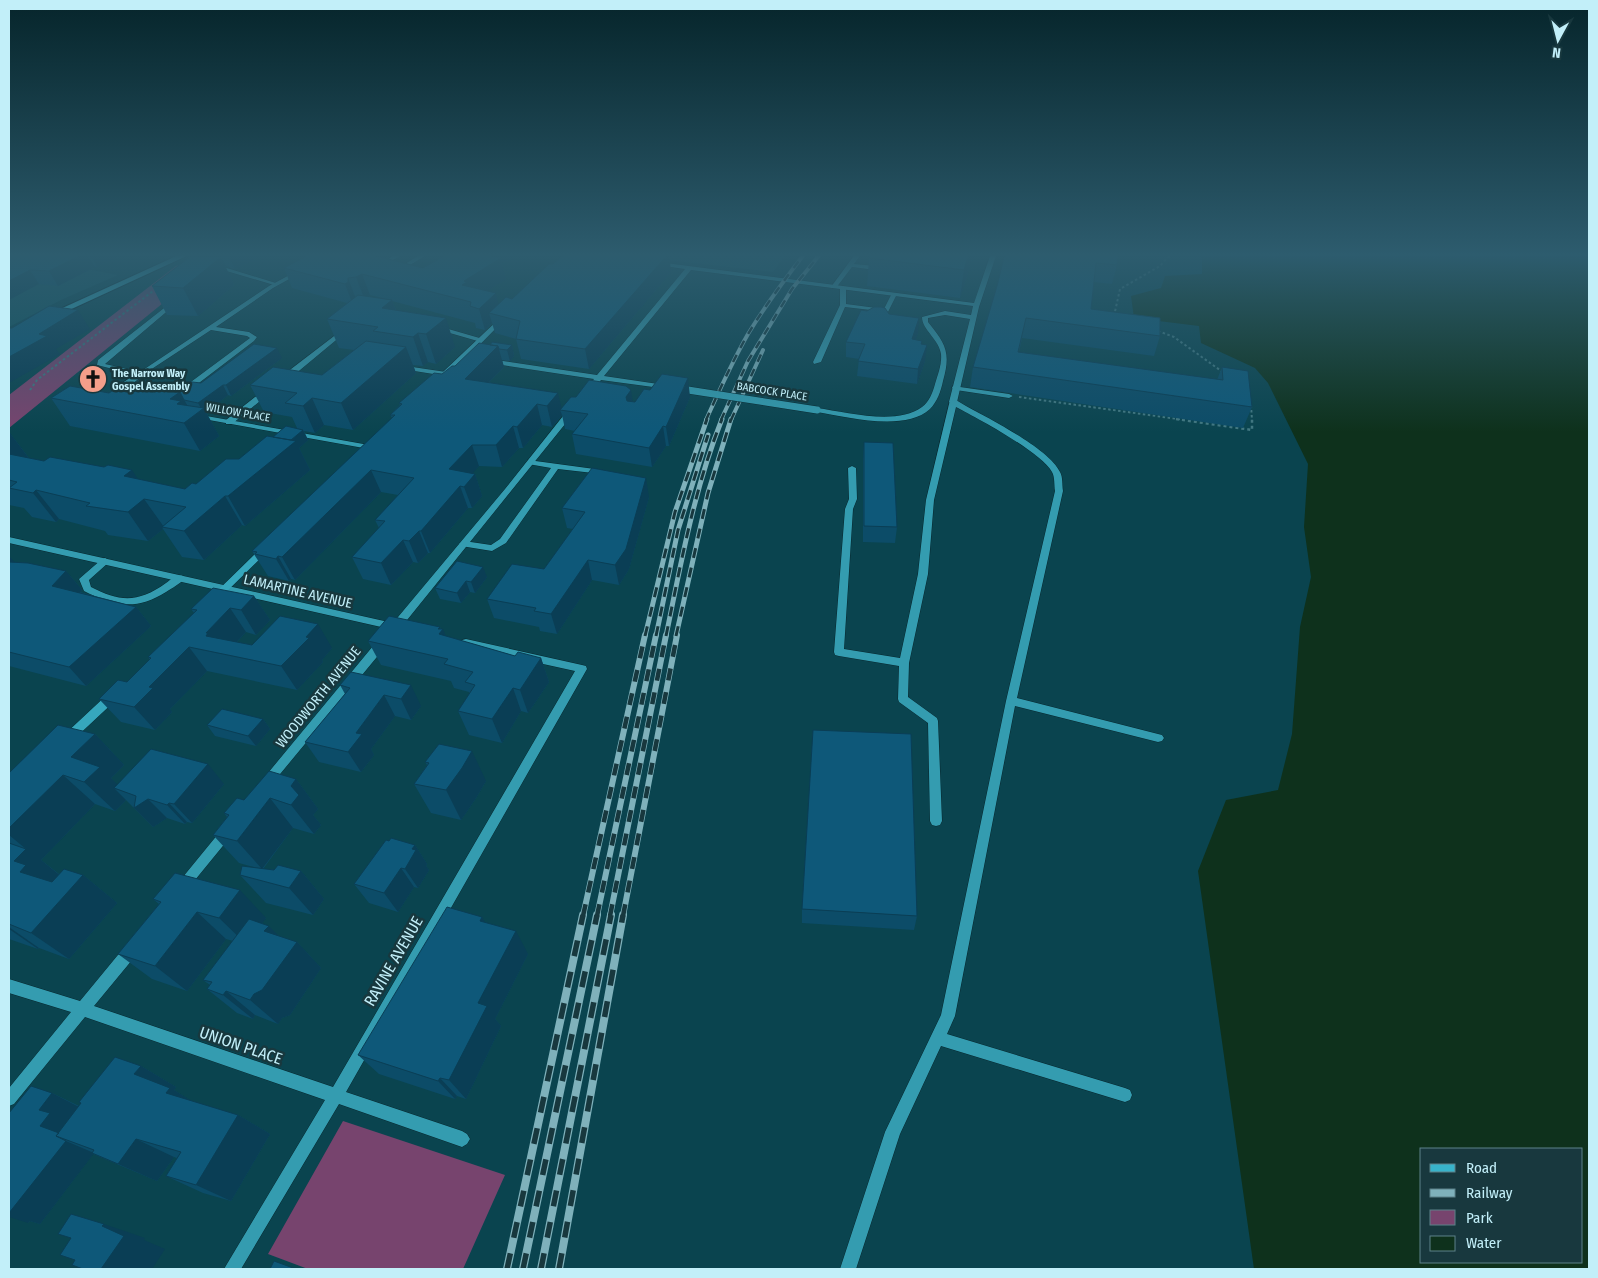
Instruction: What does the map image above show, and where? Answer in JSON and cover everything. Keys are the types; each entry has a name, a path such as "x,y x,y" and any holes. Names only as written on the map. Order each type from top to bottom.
{"main road":[{"path":"39,321 55,313"}],"street":[{"path":"141,374 110,368 101,365 101,362 162,313"},
{"path":"113,398 114,394 141,374 232,313"},
{"path":"439,381 508,313"},
{"path":"580,401 652,313"},
{"path":"817,362 840,313"},
{"path":"962,365 945,362 945,354 940,341 925,322 925,317 945,313 974,318"},
{"path":"936,821 933,721 903,699 904,663 923,574 930,500 975,313"},
{"path":"426,325 480,340"},
{"path":"180,393 254,337 249,334 209,328"},
{"path":"280,382 348,328"},
{"path":"464,357 473,359"},
{"name":"BABCOCK PLACE","path":"483,360 888,419 905,417 926,408 934,398 945,362"},
{"path":"397,366 446,374"},
{"path":"229,422 272,388"},
{"path":"956,388 1009,396"},
{"path":"586,393 598,395"},
{"path":"848,1269 893,1132 948,1016 1011,700 1059,491 1056,472 1045,458 953,402"},
{"name":"WOODWORTH AVENUE","path":"257,795 399,628 574,408"},
{"name":"WILLOW PLACE","path":"193,415 369,447"},
{"path":"362,454 376,440"},
{"path":"531,462 612,473"},
{"path":"464,544 492,548 503,541 556,466"},
{"path":"852,468 853,499 849,509 839,652 904,663"},
{"name":"LAMARTINE AVENUE","path":"9,540 399,628"},
{"path":"210,602 273,542"},
{"path":"105,561 84,579 86,589 118,602 139,602 161,593 180,578"},
{"name":"RAVINE AVENUE","path":"232,1269 336,1096 582,669 451,639"},
{"path":"59,747 124,685"},
{"path":"1011,700 1158,738"},
{"path":"176,894 232,826"},
{"path":"9,1099 138,940"},
{"name":"UNION PLACE","path":"9,986 82,1009 462,1139"},
{"path":"938,1038 1125,1095"}],"path":[{"path":"30,390 38,380 125,313"},
{"path":"1113,321 1115,313"},
{"path":"1155,331 1174,337 1229,377"},
{"path":"1009,396 1252,430 1252,407 1250,400"}],"shaded area":[{"path":"9,313 37,313 9,327"}],"green space":[{"path":"116,313 151,313 9,428 9,395"},
{"path":"343,1121 505,1175 463,1269 308,1269 268,1254"}],"water":[{"path":"1133,313 1589,313 1589,1269 1254,1269 1198,871 1226,800 1278,790 1292,734 1300,627 1311,577 1304,527 1308,464 1268,383 1255,368 1201,343 1199,326 1134,318"}],"building":[{"path":"38,313 74,313 39,334 47,336 9,357 9,328"},
{"path":"335,313 412,313 446,318 426,334 418,333 413,337 373,331 378,327 327,319"},
{"path":"489,313 617,313 585,349 516,339 520,321"},
{"path":"860,313 888,313 919,318 912,339 922,341 921,344 927,345 918,369 858,361 865,344 846,342"},
{"path":"989,313 1119,313 1160,318 1160,336 1026,318 1018,352 1223,380 1222,367 1248,371 1252,407 973,367"},
{"path":"366,341 406,347 341,403 312,398 303,406 285,403 297,393 250,385 273,367 322,375"},
{"path":"492,342 512,345 507,350 499,349 498,346 490,345"},
{"path":"479,343 498,346 465,379 558,393 547,406 537,404 517,427 513,426 496,445 472,445 449,469 475,474 464,487 460,486 421,531 409,541 403,540 381,563 352,557 385,521 375,520 414,478 371,470 282,557 278,556 276,559 255,554 257,552 252,551 395,415 390,415 402,404 399,403 434,373 442,374 452,366 455,366"},
{"path":"254,344 277,348 198,403 184,400 180,392 170,391 184,381 201,383"},
{"path":"662,374 688,378 666,427 663,426 649,448 572,434 588,414 560,410 571,397 576,397 589,380 626,386 631,390 626,397 627,401 635,402 644,389 650,390"},
{"path":"124,383 180,392 170,399 181,401 177,404 204,408 184,423 51,398 70,386 109,393"},
{"path":"286,426 303,430 291,440 273,437"},
{"path":"267,436 296,441 228,496 225,496 184,531 162,527 186,507 144,499 128,512 86,506 90,503 36,490 33,493 9,488 17,482 9,480 9,454 44,461 50,457 104,467 108,465 132,470 124,476 185,489 192,483 196,484 226,459 239,459"},
{"path":"864,442 893,443 897,527 864,526"},
{"path":"592,468 646,478 626,549 615,565 588,560 551,614 534,611 536,608 487,599 512,564 544,569 585,512 562,508"},
{"path":"457,561 483,567 471,582 466,581 457,593 435,588"},
{"path":"9,562 28,563 66,571 52,586 136,607 69,667 9,652"},
{"path":"213,588 254,596 241,610 230,608 206,633 208,633 206,636 252,645 280,616 318,624 306,637 309,638 281,666 189,647 149,687 153,688 134,707 99,699 118,680 127,682 151,658 148,657 197,610 191,609"},
{"path":"389,616 440,627 438,629 443,629 439,634 515,656 518,652 541,658 520,690 513,688 492,719 458,711 475,685 465,682 473,672 444,664 448,659 368,641"},
{"path":"351,672 411,685 401,699 384,695 356,733 362,734 348,752 305,742 350,688 340,685"},
{"path":"222,709 263,719 248,736 207,725"},
{"path":"58,725 95,734 71,757 100,767 84,782 63,775 9,828 9,773"},
{"path":"813,730 911,734 917,916 802,909"},
{"path":"439,744 472,751 446,790 414,784 429,763 425,762"},
{"path":"151,749 208,764 174,804 169,803 167,805 148,799 134,808 136,796 114,788"},
{"path":"269,771 296,779 291,786 299,795 291,805 270,798 237,841 213,835 229,815 224,813 237,798 244,800"},
{"path":"391,838 415,845 412,849 416,850 405,869 401,868 384,893 354,884 386,840 389,841"},
{"path":"9,843 26,849 14,861 26,865 20,872 52,882 64,869 83,875 31,933 9,924"},
{"path":"278,865 301,871 289,888 240,875 242,866 274,870"},
{"path":"175,873 240,890 219,918 197,912 155,966 118,954 161,902 153,899"},
{"path":"447,907 482,917 480,921 516,931 478,1003 487,1006 449,1080 440,1078 438,1081 358,1055"},
{"path":"249,919 269,926 264,931 297,942 262,990 254,994 250,1000 226,991 223,995 207,989 212,982 203,980"},
{"path":"115,1057 141,1066 134,1074 170,1088 166,1093 238,1115 196,1185 166,1176 181,1152 136,1139 118,1164 92,1153 94,1150 56,1136 81,1103 79,1102"},
{"path":"31,1086 52,1093 39,1110 50,1113 40,1126 59,1133 56,1136 66,1141 9,1213 9,1113"},
{"path":"71,1214 104,1224 102,1226 124,1236 101,1269 83,1269 72,1265 75,1260 60,1255 71,1238 58,1234"},
{"path":"274,1261 296,1269 270,1269"}],"railway":[{"path":"706,420 731,366 761,313"},
{"path":"721,420 748,361 778,313"},
{"path":"731,420 763,350"},
{"path":"645,636 675,512 707,419"},
{"path":"666,636 696,499 722,419"},
{"path":"676,636 708,493 731,419"},
{"path":"656,636 678,530 708,435"},
{"path":"583,916 645,635"},
{"path":"597,916 656,635"},
{"path":"610,916 666,635"},
{"path":"623,916 677,635"},
{"path":"507,1269 583,915"},
{"path":"523,1269 597,915"},
{"path":"541,1269 611,915"},
{"path":"559,1269 623,915"}],"place":[{"name":"The Narrow Way Gospel Assembly","path":"93,379"}]}
